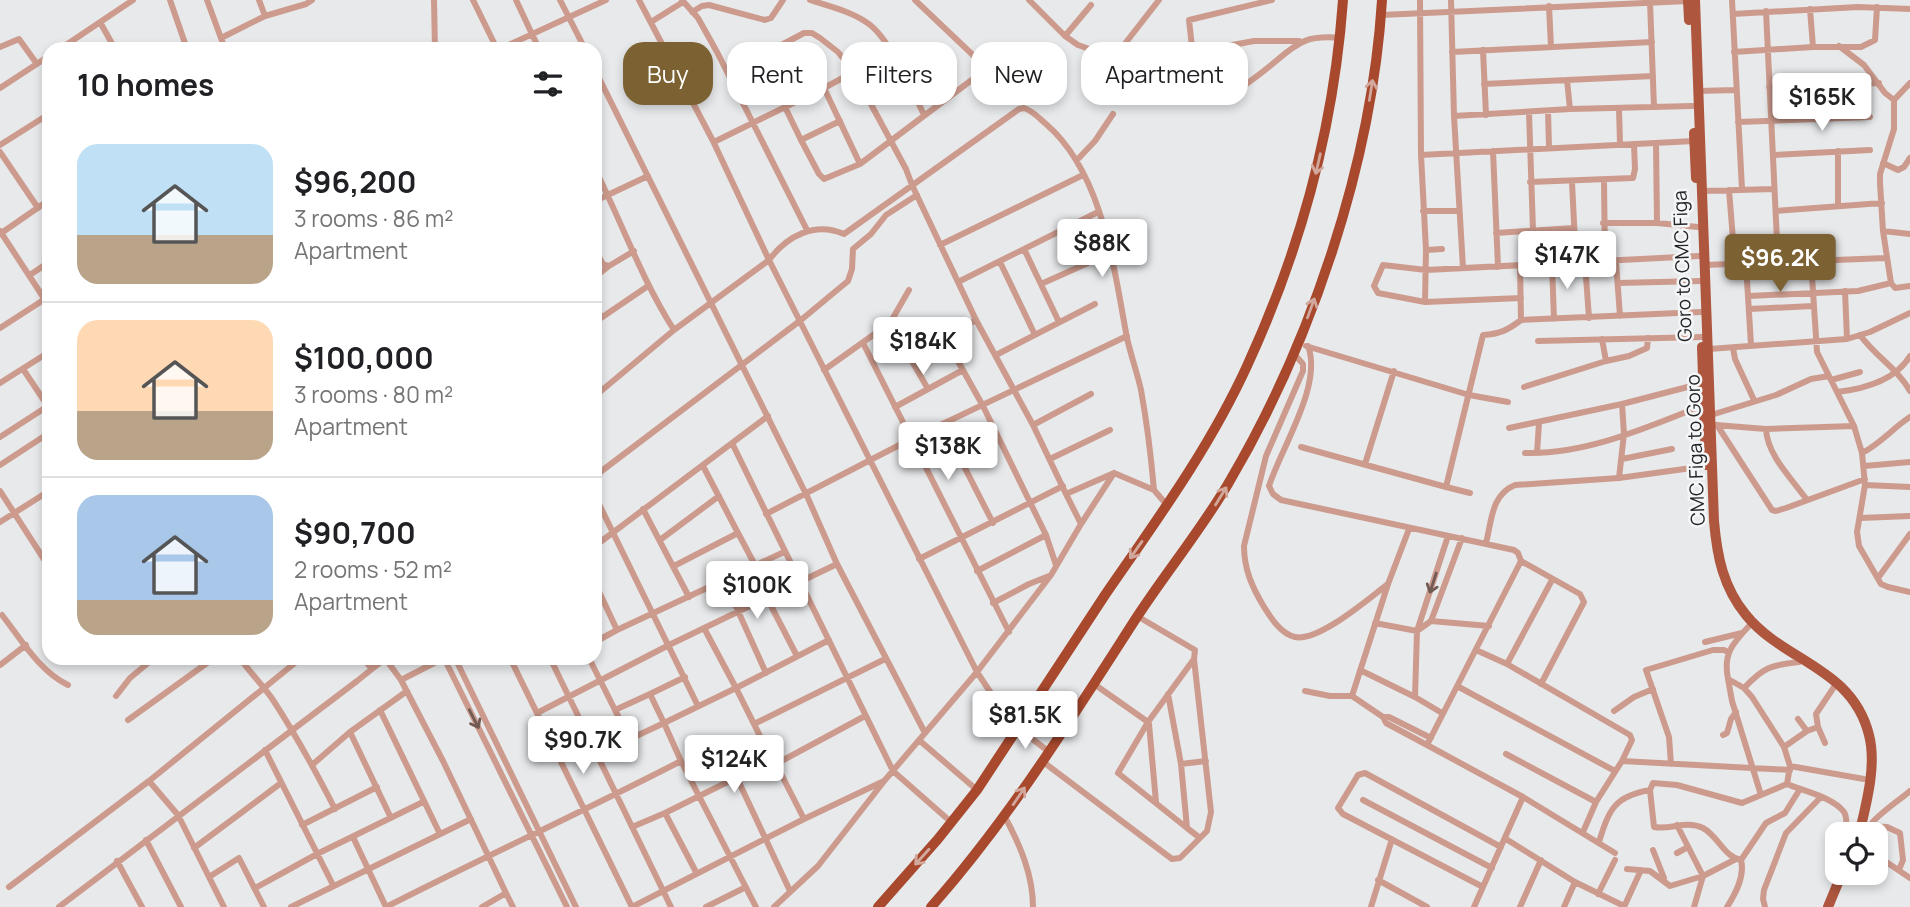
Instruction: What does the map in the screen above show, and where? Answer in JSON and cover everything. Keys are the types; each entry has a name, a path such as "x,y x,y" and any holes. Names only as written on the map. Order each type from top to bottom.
{"highway":[{"path":"878,907 977,790 1175,494 1206,445 1247,366 1279,285 1319,162 1341,38 1343,0"},
{"path":"931,907 1004,817 1137,616 1217,502 1265,416 1293,354 1303,344 1353,182 1367,116 1382,0"}],"main road":[{"name":"CMC Figa to Goro","path":"1690,0 1698,91 1703,191 1702,261 1709,349 1714,521 1718,558 1725,582 1751,621 1829,675 1847,692 1861,712 1869,735 1871,759 1861,822"},
{"name":"Goro to CMC Figa","path":"1690,0 1694,141 1702,261 1700,281 1704,405 1711,422 1706,466 1709,537 1715,570 1745,629 1834,687 1852,709 1861,729 1865,759 1861,822"},
{"path":"1830,907 1840,885"}],"street":[{"path":"71,42 134,0"},
{"path":"170,0 185,42"},
{"path":"207,0 222,42"},
{"path":"258,0 265,16"},
{"path":"221,38 265,16 312,0"},
{"path":"434,0 435,42"},
{"path":"473,0 494,42"},
{"path":"516,0 536,42"},
{"path":"561,0 582,42"},
{"path":"514,42 606,0"},
{"path":"639,0 714,142 769,260 977,673 1005,716 1045,756 1172,859 1180,858 1210,824 1195,650 1137,616"},
{"path":"692,12 709,5 765,20 771,18 783,0"},
{"path":"810,0 866,21 884,42"},
{"path":"785,107 819,174 824,178 860,164 977,76 981,64 915,0"},
{"path":"1028,0 1065,36 1081,46"},
{"path":"1126,42 1159,0"},
{"path":"1191,42 1189,20 1272,0"},
{"path":"1420,0 1425,302"},
{"path":"1451,0 1454,116 1464,268"},
{"path":"1381,15 1451,13 1538,4 1549,6 1690,0"},
{"path":"1732,0 1742,190"},
{"path":"1827,0 1827,9"},
{"path":"1733,14 1877,7 1908,9 1905,0"},
{"path":"651,22 682,1 692,12 717,52 807,230"},
{"path":"1065,36 1091,2"},
{"path":"1650,2 1654,107"},
{"path":"1549,6 1551,47"},
{"path":"1734,52 1861,47 1875,40 1877,7"},
{"path":"1811,9 1812,47"},
{"path":"1766,11 1779,262"},
{"path":"100,22 111,42"},
{"path":"787,42 804,33 812,33 824,42"},
{"path":"1248,42 1301,41 1324,36 1341,38"},
{"path":"0,47 19,39 37,64"},
{"path":"1248,83 1301,41"},
{"path":"1452,52 1652,42"},
{"path":"827,44 841,56"},
{"path":"1838,46 1855,56 1894,100"},
{"path":"1483,50 1486,115"},
{"path":"0,88 42,61"},
{"path":"1484,84 1653,76"},
{"path":"1567,80 1570,109"},
{"path":"1769,87 1879,83"},
{"path":"1910,83 1894,100 1894,129 1883,163 1880,183 1883,231 1891,283 1895,288 1910,286"},
{"path":"602,84 825,531 837,564 925,733"},
{"path":"1698,91 1736,90"},
{"path":"827,94 860,164"},
{"path":"714,142 789,105"},
{"path":"871,105 906,169 976,320 1033,425 1081,524"},
{"path":"919,105 924,114"},
{"path":"1454,116 1570,109 1693,106"},
{"path":"844,234 1018,109 1024,108 1053,130 1077,160 1098,212 1111,256 1140,387 1150,444 1154,490"},
{"path":"1619,108 1620,144"},
{"path":"1548,111 1549,148"},
{"path":"1529,113 1533,230"},
{"path":"1077,160 1095,141 1113,114"},
{"path":"1738,122 1870,117"},
{"path":"0,145 42,118"},
{"path":"802,140 840,121"},
{"path":"1421,155 1694,141"},
{"path":"1656,143 1657,223"},
{"path":"1530,182 1633,178 1634,144"},
{"path":"1773,155 1870,150"},
{"path":"1493,151 1497,267"},
{"path":"1838,151 1838,204"},
{"path":"0,152 38,208"},
{"path":"1883,163 1898,170 1910,158"},
{"path":"940,245 1083,175"},
{"path":"602,198 648,176"},
{"path":"1604,180 1605,262"},
{"path":"1572,182 1576,264"},
{"path":"602,183 648,286 674,330"},
{"path":"1703,191 1774,189"},
{"path":"1729,190 1735,264"},
{"path":"853,249 871,234 886,215 917,195"},
{"path":"1776,211 1838,204 1882,203"},
{"path":"42,205 1,233 42,294"},
{"path":"1423,212 1459,211"},
{"path":"958,282 1025,251 1098,212"},
{"path":"1603,223 1657,223 1698,227"},
{"path":"1496,233 1574,228"},
{"path":"602,391 674,330 769,260 779,247 807,230 826,229 844,234 853,249 852,270 848,281 801,320 602,471"},
{"path":"1883,231 1910,234"},
{"path":"1426,250 1442,248"},
{"path":"602,272 634,251"},
{"path":"1025,251 1059,322"},
{"path":"1521,298 1425,302 1378,293 1374,286 1383,265 1426,270 1605,262 1702,261 1746,264 1886,258"},
{"path":"1811,261 1815,343 1820,359 1854,426 1862,453 1865,482 1858,546 1881,584 1910,592"},
{"path":"602,262 609,266"},
{"path":"1000,262 1035,335"},
{"path":"1616,262 1620,316"},
{"path":"1041,284 1088,263"},
{"path":"1586,263 1589,318"},
{"path":"1552,264 1554,319"},
{"path":"1746,264 1751,345"},
{"path":"1520,266 1521,320"},
{"path":"30,275 42,267"},
{"path":"1618,283 1700,281"},
{"path":"1749,296 1845,291 1891,283"},
{"path":"602,317 648,286"},
{"path":"824,370 890,323 909,290"},
{"path":"1845,291 1847,339"},
{"path":"0,316 3,326 42,301"},
{"path":"996,355 1095,304"},
{"path":"1749,309 1813,306"},
{"path":"1446,486 1483,335 1508,331 1521,320 1701,312"},
{"path":"1709,349 1847,339 1910,313"},
{"path":"912,358 976,320"},
{"path":"890,323 928,389"},
{"path":"1860,335 1875,354 1895,370 1910,391"},
{"path":"766,514 911,439 1127,336"},
{"path":"1538,341 1702,337"},
{"path":"945,338 1046,535 1056,565"},
{"path":"1602,338 1605,360"},
{"path":"1524,387 1605,360 1629,356 1644,350 1648,345 1648,338"},
{"path":"863,343 1009,632"},
{"path":"1303,344 1469,395 1508,402"},
{"path":"1303,344 1312,356 1312,368 1306,396 1269,486 1273,494 1281,500 1514,550 1521,561 1580,594 1584,602 1541,684"},
{"path":"1733,348 1735,359 1754,401"},
{"path":"1293,354 1303,364 1303,371 1263,465 1244,545 1249,579 1276,623 1292,636 1301,637 1326,629 1388,584"},
{"path":"1837,393 1868,388 1910,356"},
{"path":"0,383 42,357"},
{"path":"23,369 42,398"},
{"path":"895,407 963,370"},
{"path":"1366,464 1394,371"},
{"path":"1711,422 1754,401 1786,391 1811,379 1860,372"},
{"path":"1509,428 1539,424 1703,383"},
{"path":"1033,425 1091,394"},
{"path":"1619,478 1624,434 1622,404"},
{"path":"1525,453 1585,445 1704,405"},
{"path":"0,437 42,411"},
{"path":"602,541 768,416"},
{"path":"1862,453 1876,446 1884,436 1910,417"},
{"path":"1711,422 1766,429 1854,426"},
{"path":"1711,422 1776,512 1865,482 1910,487"},
{"path":"1538,453 1539,424"},
{"path":"943,425 993,523"},
{"path":"1766,429 1771,449 1807,500"},
{"path":"1050,459 1110,430"},
{"path":"0,464 42,437"},
{"path":"732,443 893,771 952,822"},
{"path":"1301,447 1470,493"},
{"path":"1622,459 1672,449"},
{"path":"1864,466 1910,462"},
{"path":"703,466 755,565"},
{"path":"1486,543 1497,501 1505,489 1515,485 1619,478 1706,466"},
{"path":"774,907 801,884 834,847 885,780 977,673 1051,575 1114,473"},
{"path":"919,559 1030,504 1114,473 1154,490 1167,505"},
{"path":"0,491 41,555"},
{"path":"0,522 42,495"},
{"path":"660,540 719,496"},
{"path":"643,509 689,597"},
{"path":"602,510 698,706"},
{"path":"1860,518 1910,516"},
{"path":"1352,696 1388,584 1409,529"},
{"path":"674,566 738,533"},
{"path":"977,571 1046,535"},
{"path":"1415,697 1417,631 1448,536"},
{"path":"1878,578 1908,536"},
{"path":"1908,536 1910,545"},
{"path":"1376,623 1417,631 1431,621 1462,538"},
{"path":"602,638 785,552"},
{"path":"1429,741 1521,561"},
{"path":"537,713 669,645 837,564"},
{"path":"993,603 1051,575"},
{"path":"724,580 766,673"},
{"path":"1507,664 1552,580"},
{"path":"767,598 797,656"},
{"path":"602,600 617,630"},
{"path":"1,614 42,663"},
{"path":"1431,621 1489,626"},
{"path":"704,628 804,818"},
{"path":"1705,642 1745,629"},
{"path":"1745,629 1728,652 1725,666 1761,795"},
{"path":"598,754 829,640"},
{"path":"0,665 26,645"},
{"path":"1476,650 1507,664 1630,735 1632,740 1622,761 1596,802 1583,832"},
{"path":"1671,764 1669,737 1646,670 1713,650 1728,652"},
{"path":"754,724 886,659"},
{"path":"1194,659 1148,722 1118,773 1200,838"},
{"path":"1744,688 1764,669 1799,662"},
{"path":"44,665 55,678 68,685"},
{"path":"116,696 130,678 146,665"},
{"path":"128,720 204,665"},
{"path":"245,665 264,688 292,731 335,809"},
{"path":"9,887 149,781 292,665"},
{"path":"369,665 372,669"},
{"path":"58,907 378,665"},
{"path":"389,665 407,691 513,907"},
{"path":"401,680 430,665"},
{"path":"448,665 568,907"},
{"path":"458,665 576,907"},
{"path":"513,665 632,907 729,855 885,780"},
{"path":"554,665 671,907"},
{"path":"592,665 630,739"},
{"path":"1360,670 1442,713"},
{"path":"615,710 685,677"},
{"path":"1728,679 1744,688 1784,747 1790,768 1787,784"},
{"path":"1094,684 1148,722 1156,802"},
{"path":"1457,686 1615,771"},
{"path":"1825,743 1816,714 1834,687"},
{"path":"1614,710 1634,697 1653,690"},
{"path":"312,765 350,732 407,691"},
{"path":"1305,691 1330,696 1352,696 1383,717 1389,717 1599,842 1615,856 1598,894"},
{"path":"650,694 681,761 757,907"},
{"path":"1168,694 1181,764 1187,828"},
{"path":"380,710 440,834"},
{"path":"1723,735 1727,733 1736,712"},
{"path":"632,827 774,762 865,716"},
{"path":"1798,719 1807,731"},
{"path":"1784,747 1807,731 1818,727"},
{"path":"350,732 391,818"},
{"path":"919,740 977,790"},
{"path":"265,750 333,886"},
{"path":"1506,754 1596,802"},
{"path":"353,837 386,907 488,854 681,761"},
{"path":"1181,764 1206,761"},
{"path":"1622,761 1790,768 1864,779"},
{"path":"1483,887 1338,808 1360,773 1365,773 1501,848"},
{"path":"737,778 790,891"},
{"path":"149,781 178,815 224,907"},
{"path":"194,848 281,783"},
{"path":"1727,907 1739,885 1743,866 1703,828 1686,824 1654,827 1650,790 1653,783 1742,803 1787,784 1821,797 1844,813 1845,822"},
{"path":"302,825 377,787"},
{"path":"1653,849 1670,886 1703,876 1739,860 1766,823 1785,813 1800,789"},
{"path":"1599,842 1605,824 1619,800 1635,792 1650,790"},
{"path":"1869,822 1890,809 1910,791"},
{"path":"1474,907 1523,797"},
{"path":"1765,907 1764,890 1786,833 1821,797"},
{"path":"1363,800 1492,868"},
{"path":"255,888 423,802"},
{"path":"665,813 696,872"},
{"path":"1004,817 1015,836 1030,876 1033,907"},
{"path":"291,907 471,819"},
{"path":"1677,825 1703,876 1695,907"},
{"path":"1888,827 1900,833 1903,860 1899,870"},
{"path":"1371,907 1392,839"},
{"path":"1506,839 1575,882 1624,907 1641,870"},
{"path":"146,840 181,907"},
{"path":"1676,853 1688,848"},
{"path":"209,877 239,858 264,907"},
{"path":"1520,907 1541,860"},
{"path":"117,861 142,907"},
{"path":"1888,863 1910,878"},
{"path":"1627,869 1650,871 1665,880"},
{"path":"1378,880 1426,907"},
{"path":"1564,907 1575,882"},
{"path":"708,906 747,887"},
{"path":"482,907 506,893"}]}
